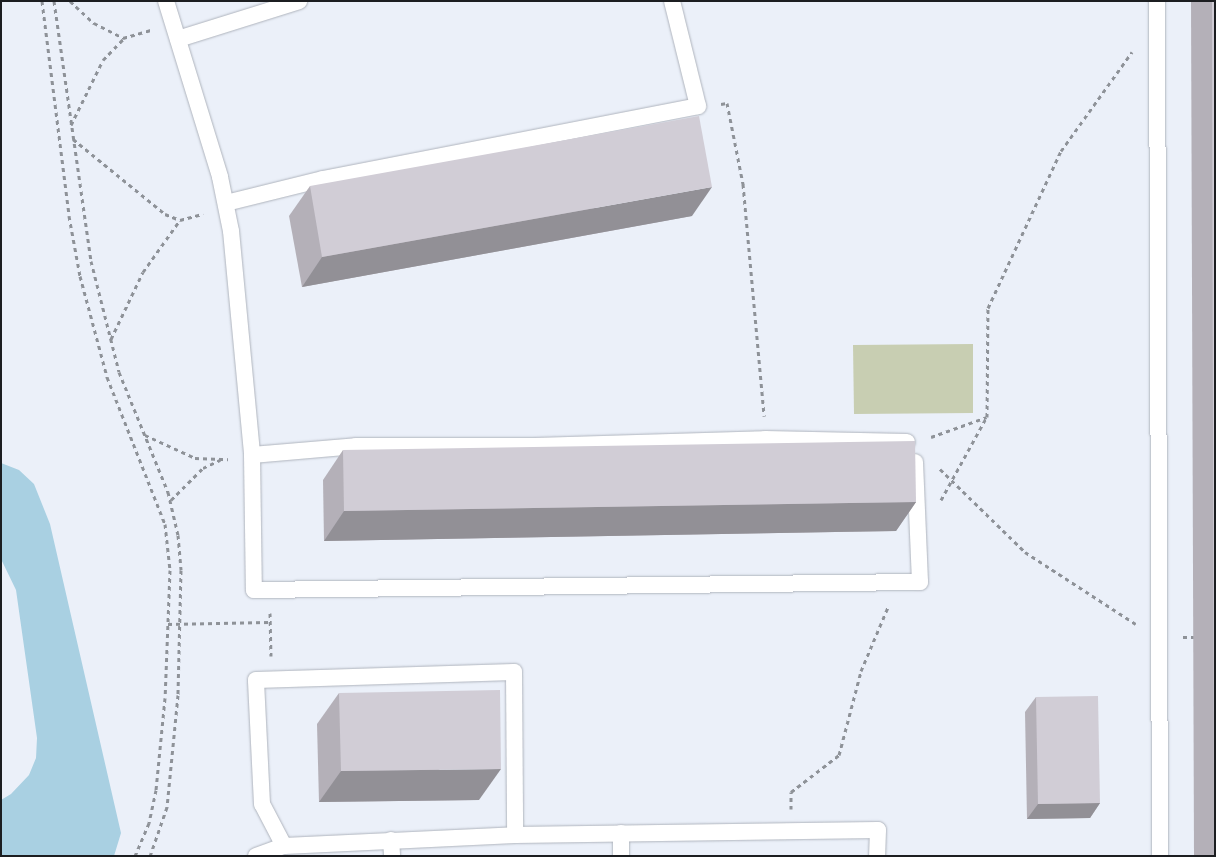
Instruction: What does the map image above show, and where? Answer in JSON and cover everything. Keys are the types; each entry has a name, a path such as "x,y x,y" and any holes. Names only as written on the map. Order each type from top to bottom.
{"lane":[{"path":"166,1 226,205 236,260 252,455 254,590 920,582 914,442 765,438 535,446 356,446 252,455"},
{"path":"178,40 300,1"},
{"path":"226,205 323,179 698,106 672,1"},
{"path":"1156,1 1160,856"},
{"path":"284,846 265,814 260,788 256,680 514,672 515,835"},
{"path":"256,856 284,846 392,848 515,835 790,829 878,830 877,856"},
{"path":"621,833 621,856"}],"path":[{"path":"42,1 68,216 80,276 107,377 165,524 170,570 165,698 156,790 149,823 135,856"},
{"path":"54,1 70,127 91,261 110,339 144,435 170,500 181,570 178,695 169,788 166,807 150,856"},
{"path":"70,1 94,23 123,38"},
{"path":"70,127 103,60 123,38 173,24"},
{"path":"939,504 987,417 988,308 1062,151 1134,48"},
{"path":"698,106 727,103 743,184 765,438"},
{"path":"72,139 152,205 180,220"},
{"path":"110,339 143,272 180,220 226,205"},
{"path":"987,417 914,442 1026,552 1158,638"},
{"path":"144,435 195,458 222,459 252,455"},
{"path":"170,500 203,468 222,459"},
{"path":"790,829 791,792 839,755 861,671 897,583"},
{"path":"269,590 272,679"},
{"path":"168,624 270,622"}],"green space":[{"path":"973,344 973,413 854,414 853,345"}],"water":[{"path":"1,463 19,470 34,484 50,524 121,833 114,856 1,856 1,800 11,794 29,775 36,758 37,738 16,590 1,559"}],"building":[{"path":"1212,1 1215,1 1215,856 1214,856"},
{"path":"699,116 712,187 322,257 310,186"},
{"path":"915,441 916,502 344,511 343,450"},
{"path":"500,690 501,769 341,771 339,693"},
{"path":"1098,696 1100,803 1038,804 1036,697"}]}
